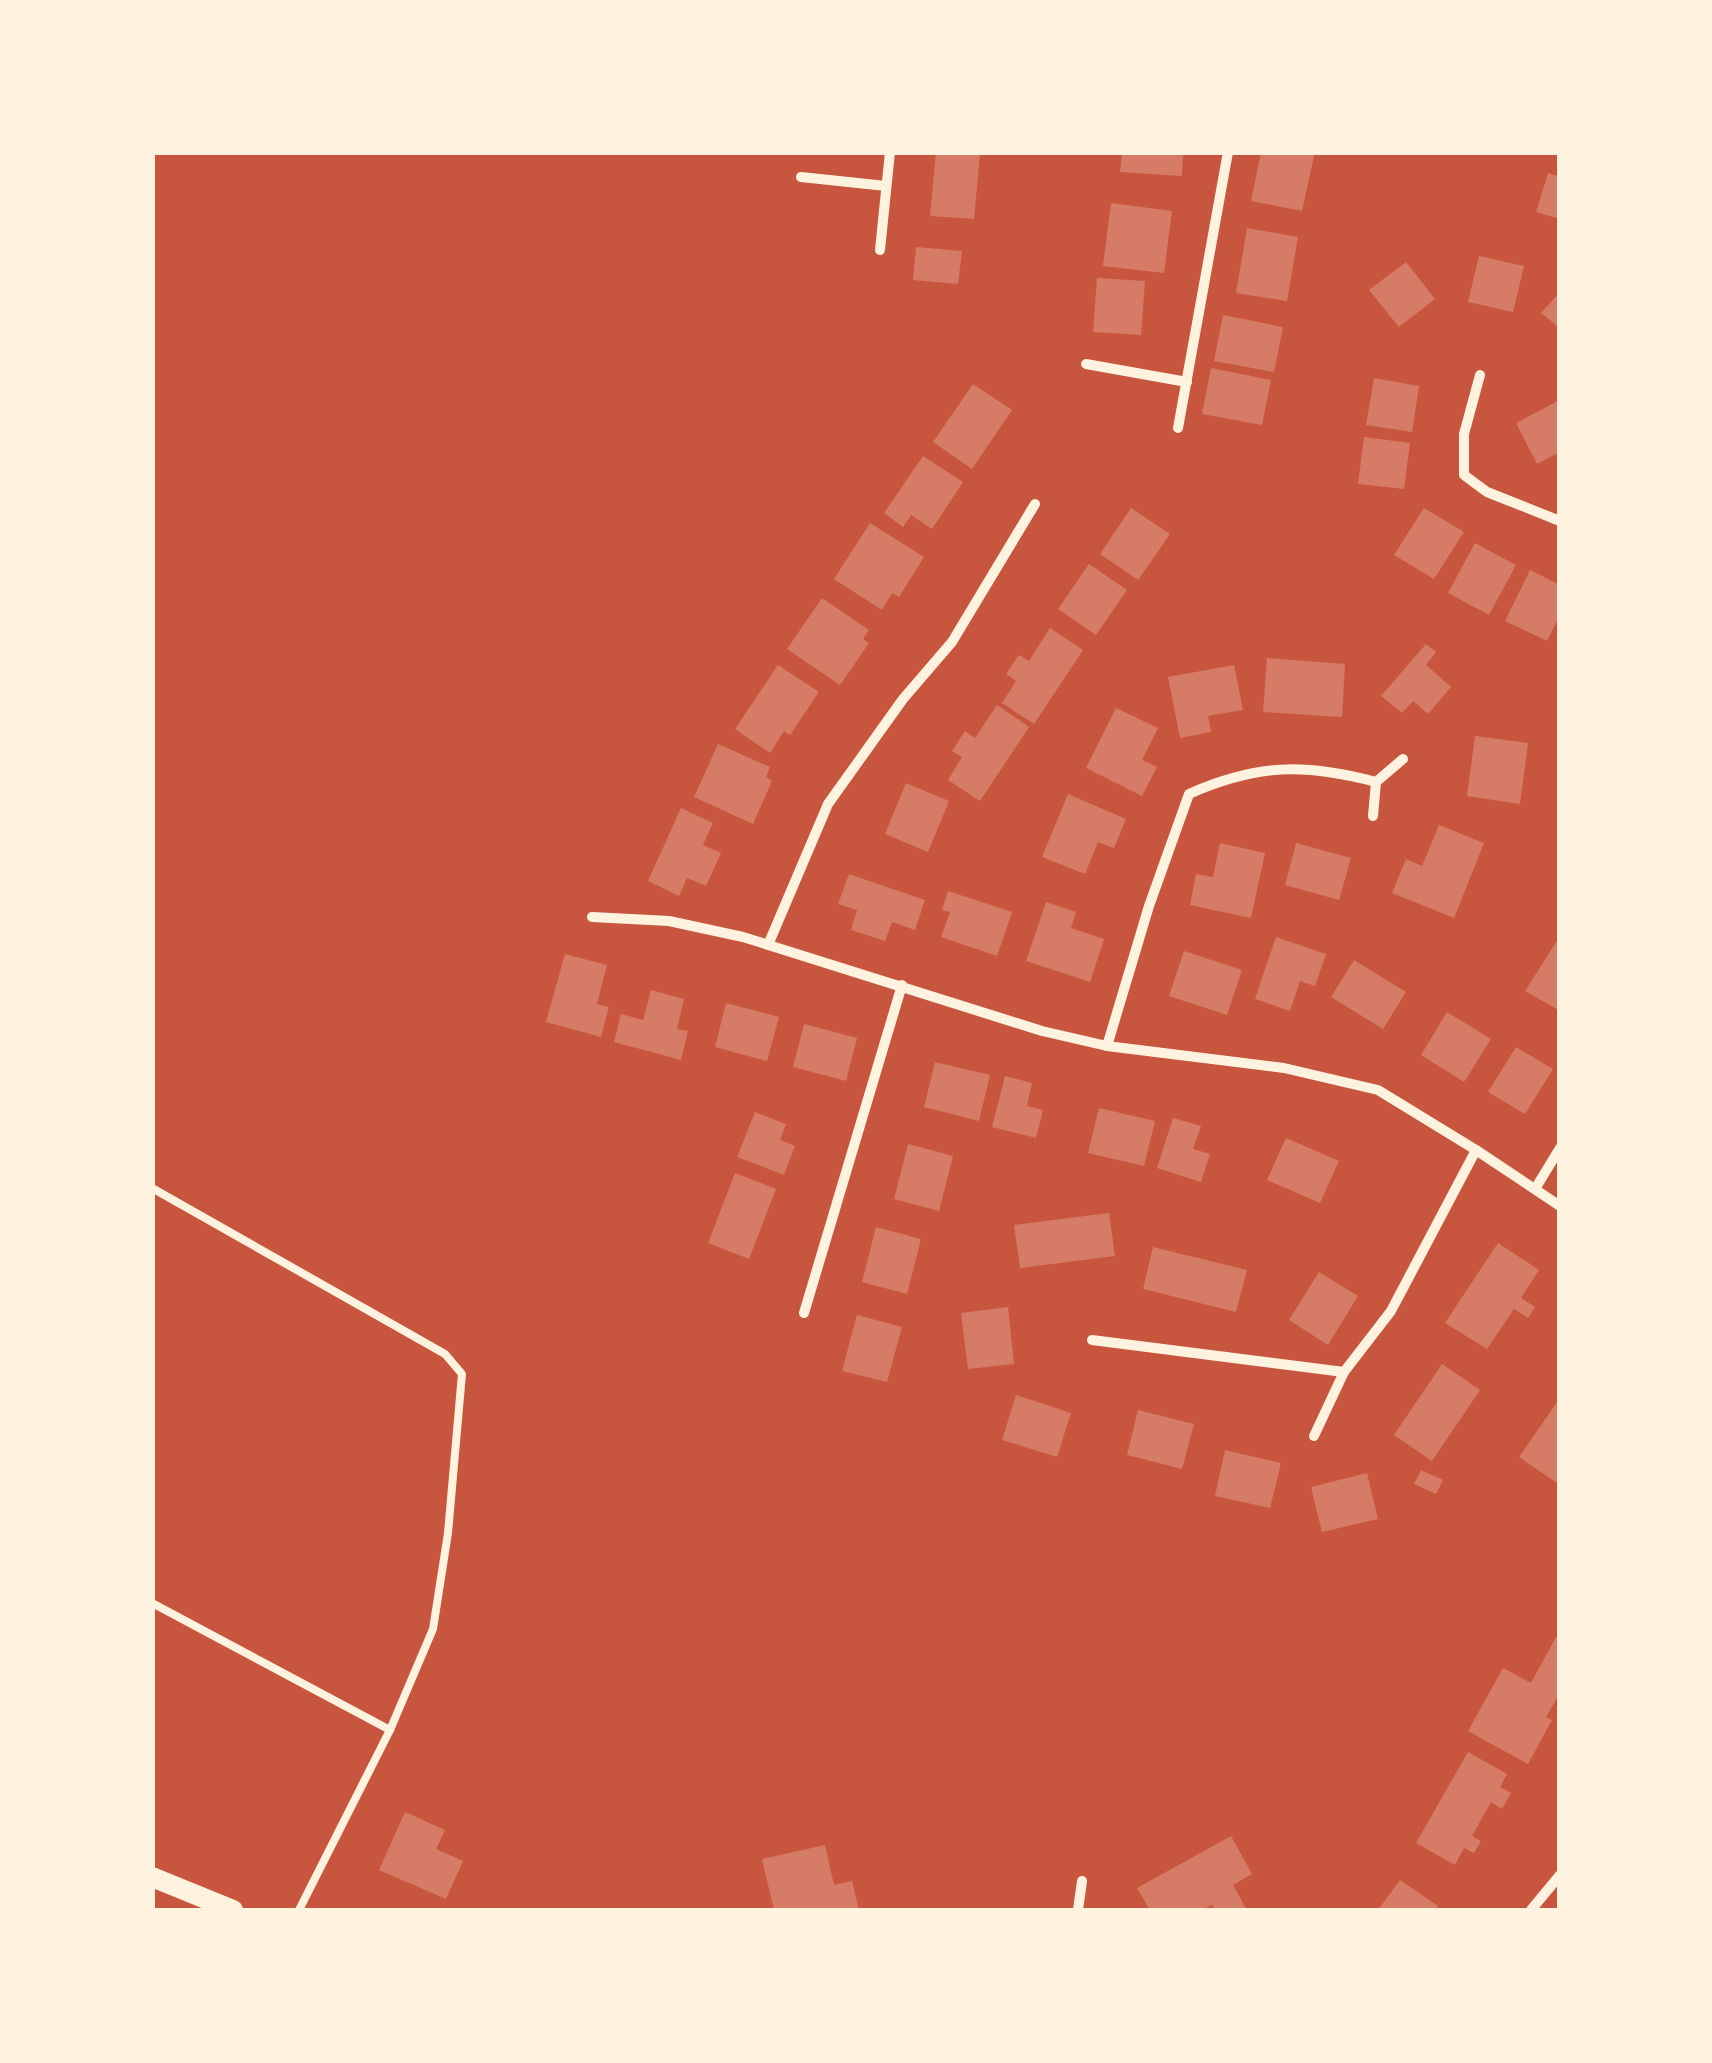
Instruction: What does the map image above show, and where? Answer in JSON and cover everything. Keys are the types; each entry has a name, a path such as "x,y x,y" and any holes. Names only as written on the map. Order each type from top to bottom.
{"main road":[{"path":"152,1876 233,1910"}],"street":[{"path":"880,250 890,152"},
{"path":"1178,428 1228,152"},
{"path":"801,177 886,186"},
{"path":"1086,364 1186,382"},
{"path":"1480,375 1464,434 1464,475 1488,492 1560,522"},
{"path":"768,945 828,804 903,699 952,642 1035,504"},
{"path":"1372,816 1376,782 1402,759"},
{"path":"1108,1046 1149,906 1189,794 1231,776 1272,769 1338,772 1376,782"},
{"path":"592,917 669,921 768,945 1042,1030 1108,1046 1284,1068 1378,1090 1560,1206"},
{"path":"804,1313 902,985"},
{"path":"1535,1189 1560,1148"},
{"path":"1314,1436 1344,1372 1390,1311 1476,1150"},
{"path":"1092,1340 1344,1372"},
{"path":"1531,1910 1560,1875"},
{"path":"1078,1910 1082,1881"}],"lane":[{"path":"152,1188 445,1354 462,1374 448,1533 433,1629 390,1730 299,1910"},
{"path":"152,1602 390,1730"}],"building":[{"path":"936,152 980,154 974,219 930,216"},
{"path":"1122,152 1183,152 1182,176 1120,172"},
{"path":"1261,152 1315,152 1302,211 1251,201"},
{"path":"1548,173 1560,177 1560,219 1536,212"},
{"path":"1111,203 1172,211 1164,273 1103,266"},
{"path":"1247,228 1298,237 1287,301 1236,293"},
{"path":"916,247 962,251 958,284 913,280"},
{"path":"1479,256 1524,266 1513,312 1468,302"},
{"path":"1406,262 1435,299 1399,327 1369,290"},
{"path":"1097,278 1145,281 1141,335 1093,332"},
{"path":"1560,292 1560,328 1541,313"},
{"path":"1223,315 1283,327 1274,372 1214,361"},
{"path":"1211,368 1271,380 1262,425 1202,414"},
{"path":"1374,378 1419,386 1412,432 1366,425"},
{"path":"973,384 1012,410 972,469 933,442"},
{"path":"1558,401 1560,452 1537,464 1516,423"},
{"path":"1364,437 1410,443 1404,489 1358,484"},
{"path":"923,456 963,482 932,529 911,515 903,527 884,513"},
{"path":"1131,508 1170,534 1138,580 1100,554"},
{"path":"1424,508 1464,532 1434,579 1394,555"},
{"path":"870,523 924,557 899,597 892,593 882,610 834,579"},
{"path":"1475,543 1516,565 1489,615 1448,593"},
{"path":"1089,564 1127,590 1096,635 1058,609"},
{"path":"1530,570 1560,585 1560,615 1547,641 1505,621"},
{"path":"822,598 869,630 863,639 869,643 840,685 787,649"},
{"path":"1050,628 1083,650 1034,724 1002,703 1016,681 1006,674 1019,655 1029,661"},
{"path":"1426,644 1436,652 1426,665 1451,687 1428,714 1413,701 1402,713 1381,696"},
{"path":"1267,658 1345,664 1342,717 1263,712"},
{"path":"778,665 819,692 790,735 784,731 770,753 735,729"},
{"path":"1234,665 1243,710 1208,716 1211,732 1180,738 1168,677"},
{"path":"997,705 1029,727 980,801 948,780 962,757 952,751 965,731 975,738"},
{"path":"1116,708 1158,728 1142,760 1157,767 1142,796 1086,768"},
{"path":"1475,736 1528,743 1520,804 1467,796"},
{"path":"718,744 770,767 766,777 772,781 753,824 694,797"},
{"path":"906,783 949,801 928,852 885,834"},
{"path":"1068,794 1126,819 1114,848 1098,842 1085,874 1042,857"},
{"path":"681,808 713,823 703,845 721,853 706,886 687,878 679,896 648,881"},
{"path":"1439,825 1484,843 1454,918 1392,893 1406,859 1422,866"},
{"path":"1220,843 1265,853 1251,918 1190,905 1196,874 1213,877"},
{"path":"1296,843 1351,858 1339,900 1285,885"},
{"path":"849,874 925,900 915,930 892,922 885,941 851,930 857,910 838,904"},
{"path":"948,891 1012,912 997,956 941,937 950,912 942,910"},
{"path":"1046,902 1076,912 1071,928 1104,939 1090,982 1026,961"},
{"path":"1560,936 1560,1011 1525,991"},
{"path":"1276,937 1326,954 1315,986 1300,981 1290,1011 1255,999"},
{"path":"1184,951 1242,970 1227,1015 1169,996"},
{"path":"565,954 607,965 597,1004 609,1007 601,1037 546,1022"},
{"path":"1354,960 1406,992 1383,1029 1331,997"},
{"path":"651,990 684,999 677,1029 688,1031 681,1060 614,1042 621,1014 643,1020"},
{"path":"726,1003 779,1017 767,1061 715,1047"},
{"path":"1447,1012 1491,1039 1464,1082 1421,1055"},
{"path":"804,1024 857,1038 846,1081 793,1067"},
{"path":"1516,1047 1553,1069 1525,1114 1488,1092"},
{"path":"935,1062 990,1075 979,1121 924,1107"},
{"path":"1005,1076 1032,1083 1027,1106 1043,1110 1036,1138 992,1127"},
{"path":"1099,1108 1155,1121 1144,1166 1088,1153"},
{"path":"755,1112 786,1124 780,1140 795,1146 784,1175 737,1157"},
{"path":"1173,1118 1201,1126 1193,1149 1210,1154 1201,1182 1157,1168"},
{"path":"1286,1138 1339,1161 1320,1203 1267,1180"},
{"path":"908,1144 953,1156 939,1211 894,1199"},
{"path":"735,1173 776,1189 749,1259 708,1243"},
{"path":"1109,1213 1115,1256 1020,1268 1014,1225"},
{"path":"876,1227 921,1239 907,1294 862,1282"},
{"path":"1498,1243 1539,1270 1521,1298 1535,1307 1528,1318 1514,1309 1487,1349 1445,1323"},
{"path":"1153,1247 1247,1270 1236,1312 1143,1289"},
{"path":"1319,1272 1358,1296 1328,1345 1289,1320"},
{"path":"1008,1307 1014,1364 968,1369 961,1313"},
{"path":"857,1315 902,1327 887,1382 842,1371"},
{"path":"1442,1364 1480,1390 1432,1461 1394,1435"},
{"path":"1016,1395 1071,1413 1057,1457 1002,1440"},
{"path":"1560,1398 1560,1480 1557,1483 1519,1457"},
{"path":"1138,1410 1194,1424 1182,1469 1127,1455"},
{"path":"1225,1450 1281,1463 1270,1508 1215,1496"},
{"path":"1421,1470 1443,1480 1436,1494 1414,1484"},
{"path":"1367,1473 1378,1519 1322,1532 1311,1487"},
{"path":"1556,1637 1560,1639 1560,1693 1546,1717 1552,1720 1528,1764 1468,1731 1503,1668 1531,1683"},
{"path":"1468,1752 1507,1774 1500,1787 1511,1793 1502,1809 1491,1802 1472,1836 1481,1841 1474,1853 1464,1848 1455,1865 1416,1843"},
{"path":"405,1812 445,1830 436,1849 463,1861 446,1899 379,1870"},
{"path":"1231,1836 1252,1874 1233,1885 1247,1910 1215,1910 1212,1905 1201,1910 1150,1910 1137,1888"},
{"path":"825,1845 834,1885 852,1881 859,1910 774,1910 762,1859"},
{"path":"1400,1880 1438,1906 1435,1910 1378,1910"}]}
